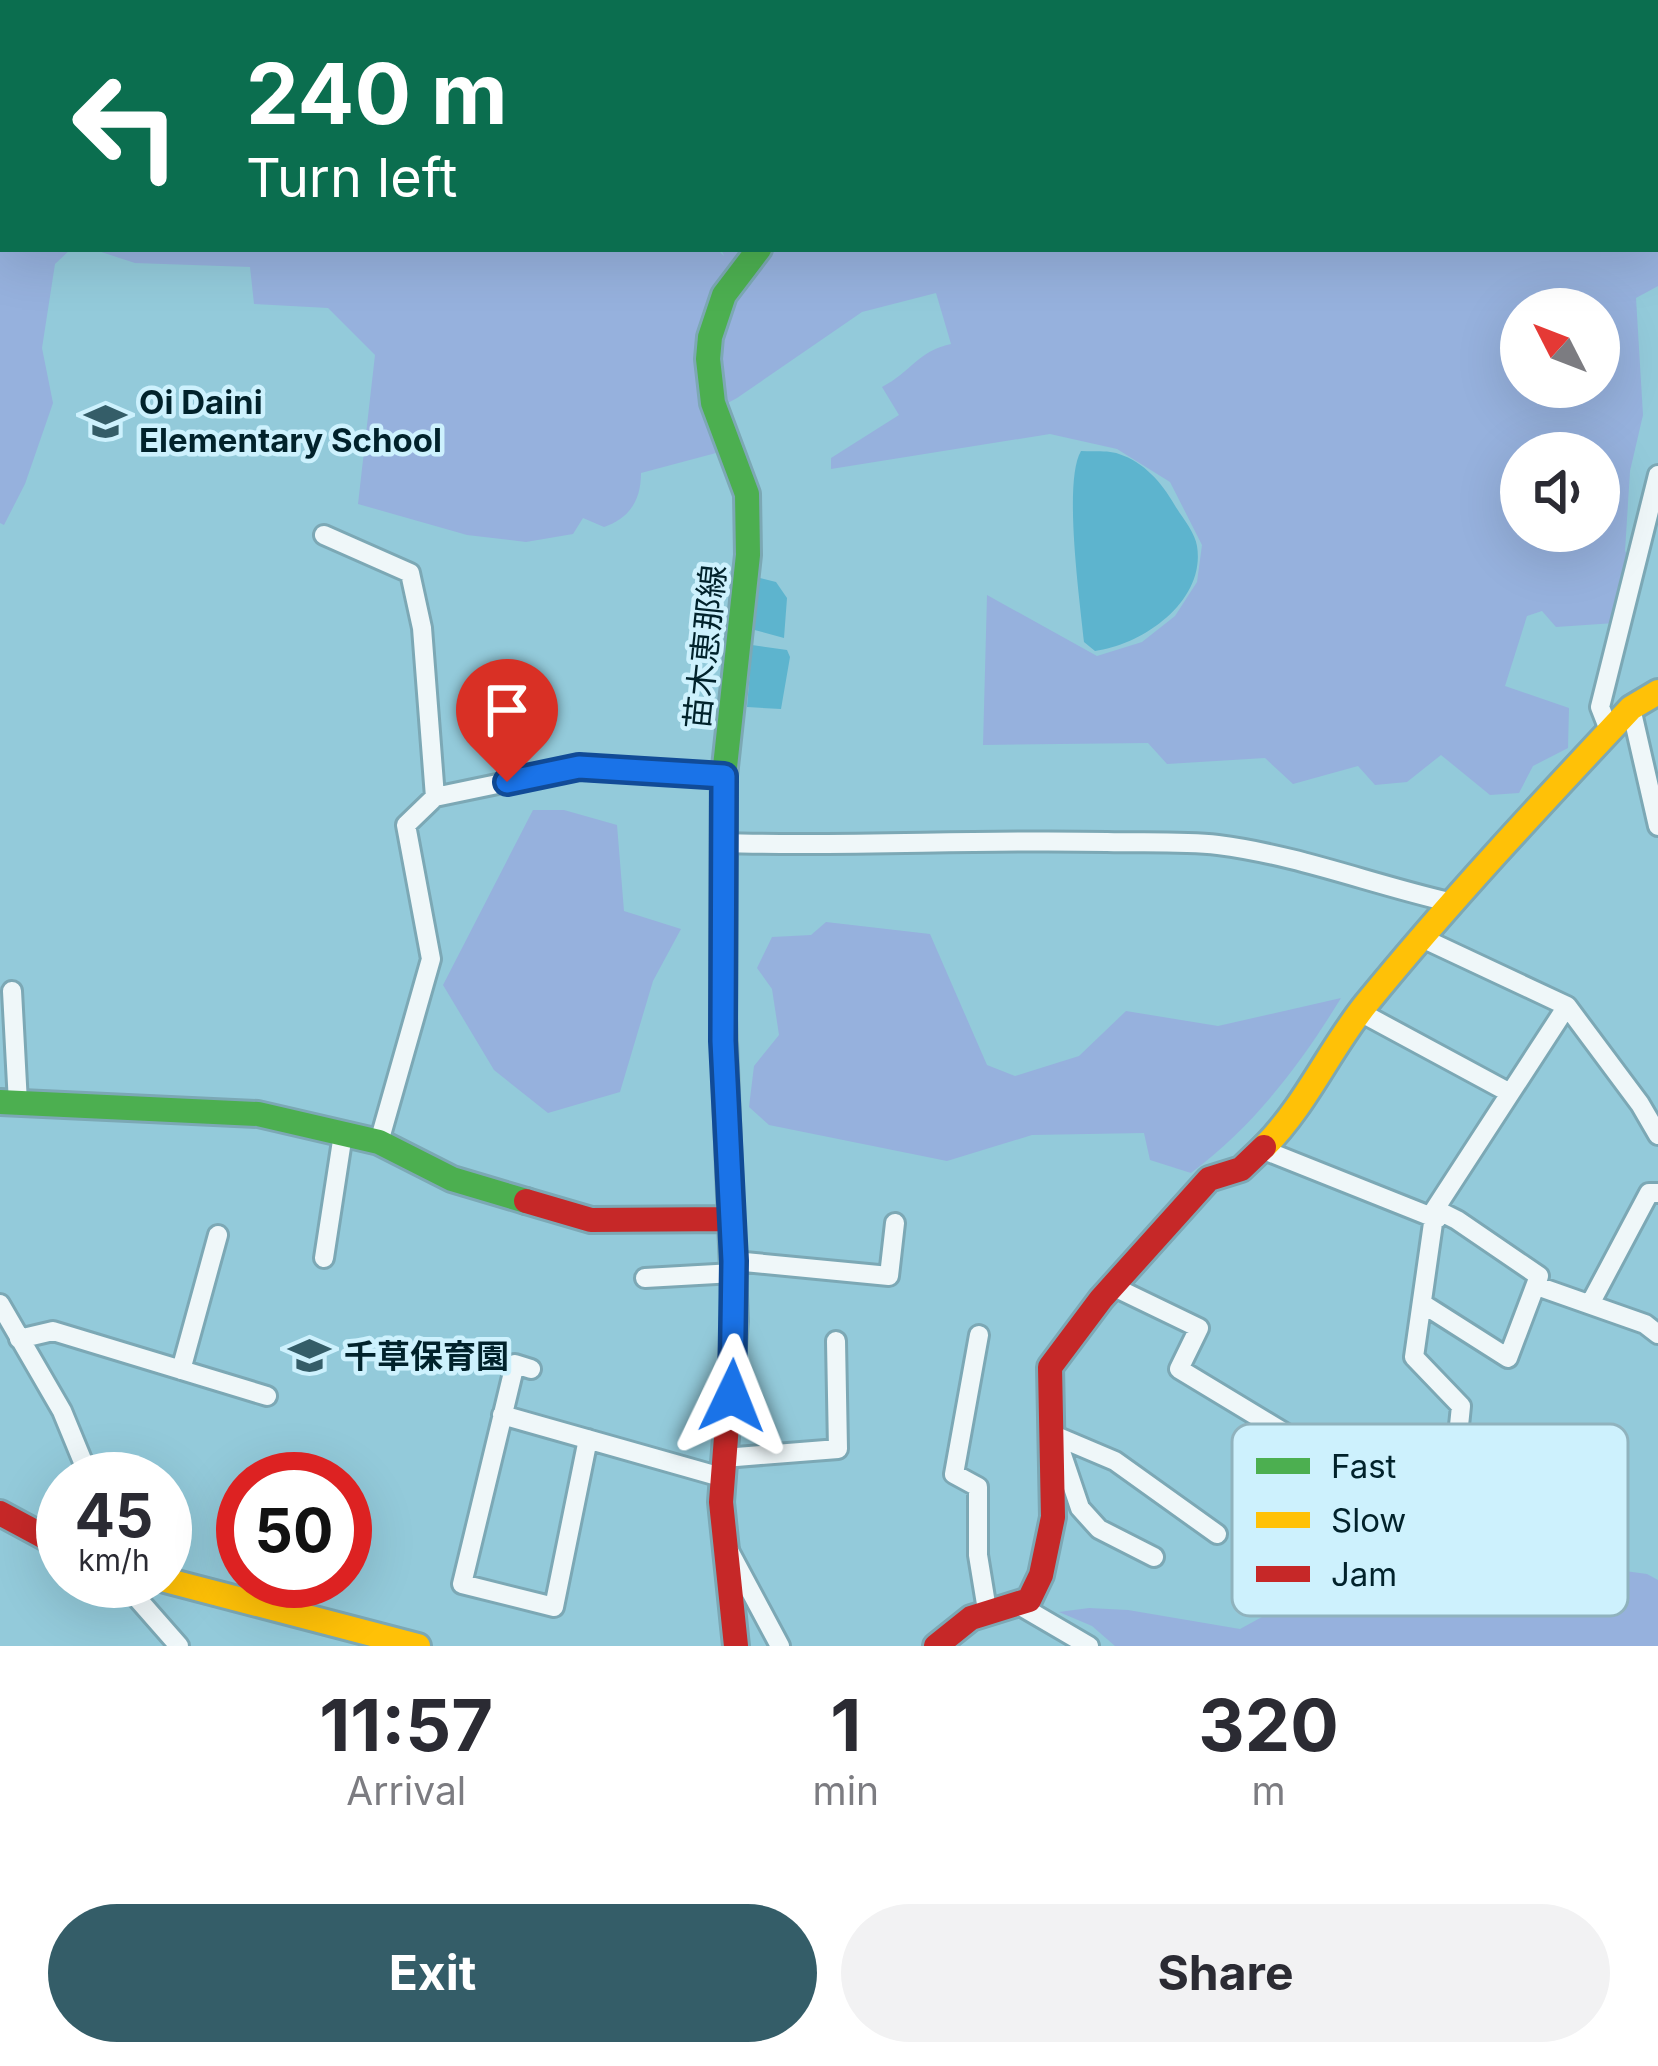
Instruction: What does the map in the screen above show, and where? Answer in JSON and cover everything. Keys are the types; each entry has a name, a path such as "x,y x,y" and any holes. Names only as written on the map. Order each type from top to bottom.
{"street":[{"name":"苗木恵那線","path":"736,1646 723,1467 732,1396 734,1267 723,1041 722,843 724,776 746,574 747,494 713,403 708,359 724,295 756,252"},
{"path":"1609,730 1600,707 1658,475"},
{"path":"324,535 410,573 422,628 435,797"},
{"path":"936,1646 954,1625 987,1610 1030,1600 1046,1573 1052,1541 1055,1436 1050,1366 1112,1286 1209,1179 1241,1169 1287,1124 1360,1012 1449,902 1609,730 1631,708 1658,692"},
{"path":"1631,708 1650,753 1658,826"},
{"path":"379,1142 431,959 406,825 435,797 579,767 724,776"},
{"path":"722,843 821,846 1004,840 1216,845 1335,868 1449,902"},
{"path":"1422,938 1568,1006 1658,1135"},
{"path":"12,991 9,1102 258,1114 379,1142 452,1179 590,1220 730,1219"},
{"path":"1459,1424 1461,1406 1414,1357 1436,1214 1568,1006"},
{"path":"1360,1012 1510,1093"},
{"path":"324,1258 343,1134"},
{"path":"1264,1150 1457,1220 1539,1276 1508,1358 1423,1304"},
{"path":"1590,1304 1649,1193 1658,1193"},
{"path":"645,1278 734,1267 889,1276 895,1223"},
{"path":"181,1370 218,1235"},
{"path":"1112,1286 1199,1328 1179,1369 1271,1424"},
{"path":"1537,1286 1645,1324 1658,1334"},
{"path":"0,1304 62,1411 79,1452"},
{"path":"19,1339 52,1331 267,1396"},
{"path":"979,1335 954,1474 978,1487 977,1556 987,1610"},
{"path":"502,1414 589,1439 723,1467 838,1449 836,1341"},
{"path":"531,1369 515,1364 462,1584 554,1607 589,1439"},
{"path":"1055,1436 1114,1461 1217,1534"},
{"path":"1055,1436 1080,1508 1099,1528 1154,1557"},
{"path":"0,1513 36,1532"},
{"path":"727,1547 780,1646"},
{"path":"192,1587 418,1646"},
{"path":"1019,1605 1089,1646"},
{"path":"146,1608 179,1646"}],"shaded area":[{"path":"0,252 68,252 55,264 42,348 53,403 25,484 4,525 0,523"},
{"path":"101,252 720,252 724,256 722,252 1658,252 1658,286 1636,298 1643,415 1630,471 1625,551 1632,562 1615,623 1556,627 1542,611 1527,616 1505,686 1569,708 1568,748 1533,766 1519,793 1490,795 1441,755 1407,782 1375,785 1358,766 1293,784 1265,758 1167,764 1148,743 983,745 987,595 1097,656 1142,642 1175,616 1197,582 1202,545 1170,482 1117,449 1050,434 831,469 831,458 899,415 882,387 930,352 951,344 936,293 862,312 704,416 716,453 641,473 636,500 621,519 604,527 583,518 573,534 526,542 467,535 358,504 375,355 328,308 254,304 250,267 135,263"},
{"path":"1081,451 1115,453 1144,468 1169,496 1197,546 1191,585 1167,617 1132,640 1095,651 1084,642 1074,543 1073,488"},
{"path":"756,577 776,582 787,598 784,638 751,629"},
{"path":"752,645 787,650 790,657 781,709 747,707"},
{"path":"533,810 564,810 617,825 624,911 681,929 653,981 620,1092 548,1113 494,1070 443,985"},
{"path":"826,922 930,934 987,1065 1015,1076 1079,1056 1126,1011 1218,1026 1341,998 1274,1093 1191,1173 1150,1160 1144,1133 1032,1135 947,1161 769,1125 749,1107 754,1066 779,1035 772,989 757,968 772,937 811,935"},
{"path":"1628,1571 1658,1580 1658,1646 1115,1646 1092,1626 1059,1612 1128,1610 1240,1629 1264,1616 1628,1616"}],"traffic: fast":[{"path":"723,1018 724,776 748,555 747,494 713,403 708,359 724,295 757,252"},
{"path":"0,1102 258,1114 379,1142 452,1179 526,1201"}],"traffic: slow":[{"path":"1264,1147 1366,1004 1430,928 1631,708 1658,692"},
{"path":"192,1587 418,1646"}],"traffic: jam":[{"path":"723,1018 735,1321 721,1502 736,1646"},
{"path":"936,1646 971,1618 1029,1600 1041,1575 1053,1517 1050,1367 1101,1299 1209,1179 1241,1169 1264,1147"},
{"path":"526,1201 591,1220 731,1219"},
{"path":"0,1513 36,1532"}],"place":[{"name":"Oi Daini Elementary School","path":"105,421"},
{"name":"千草保育園","path":"310,1356"}],"route":[{"path":"507,782 579,767 724,776 723,1041 734,1261 732,1396"}]}
